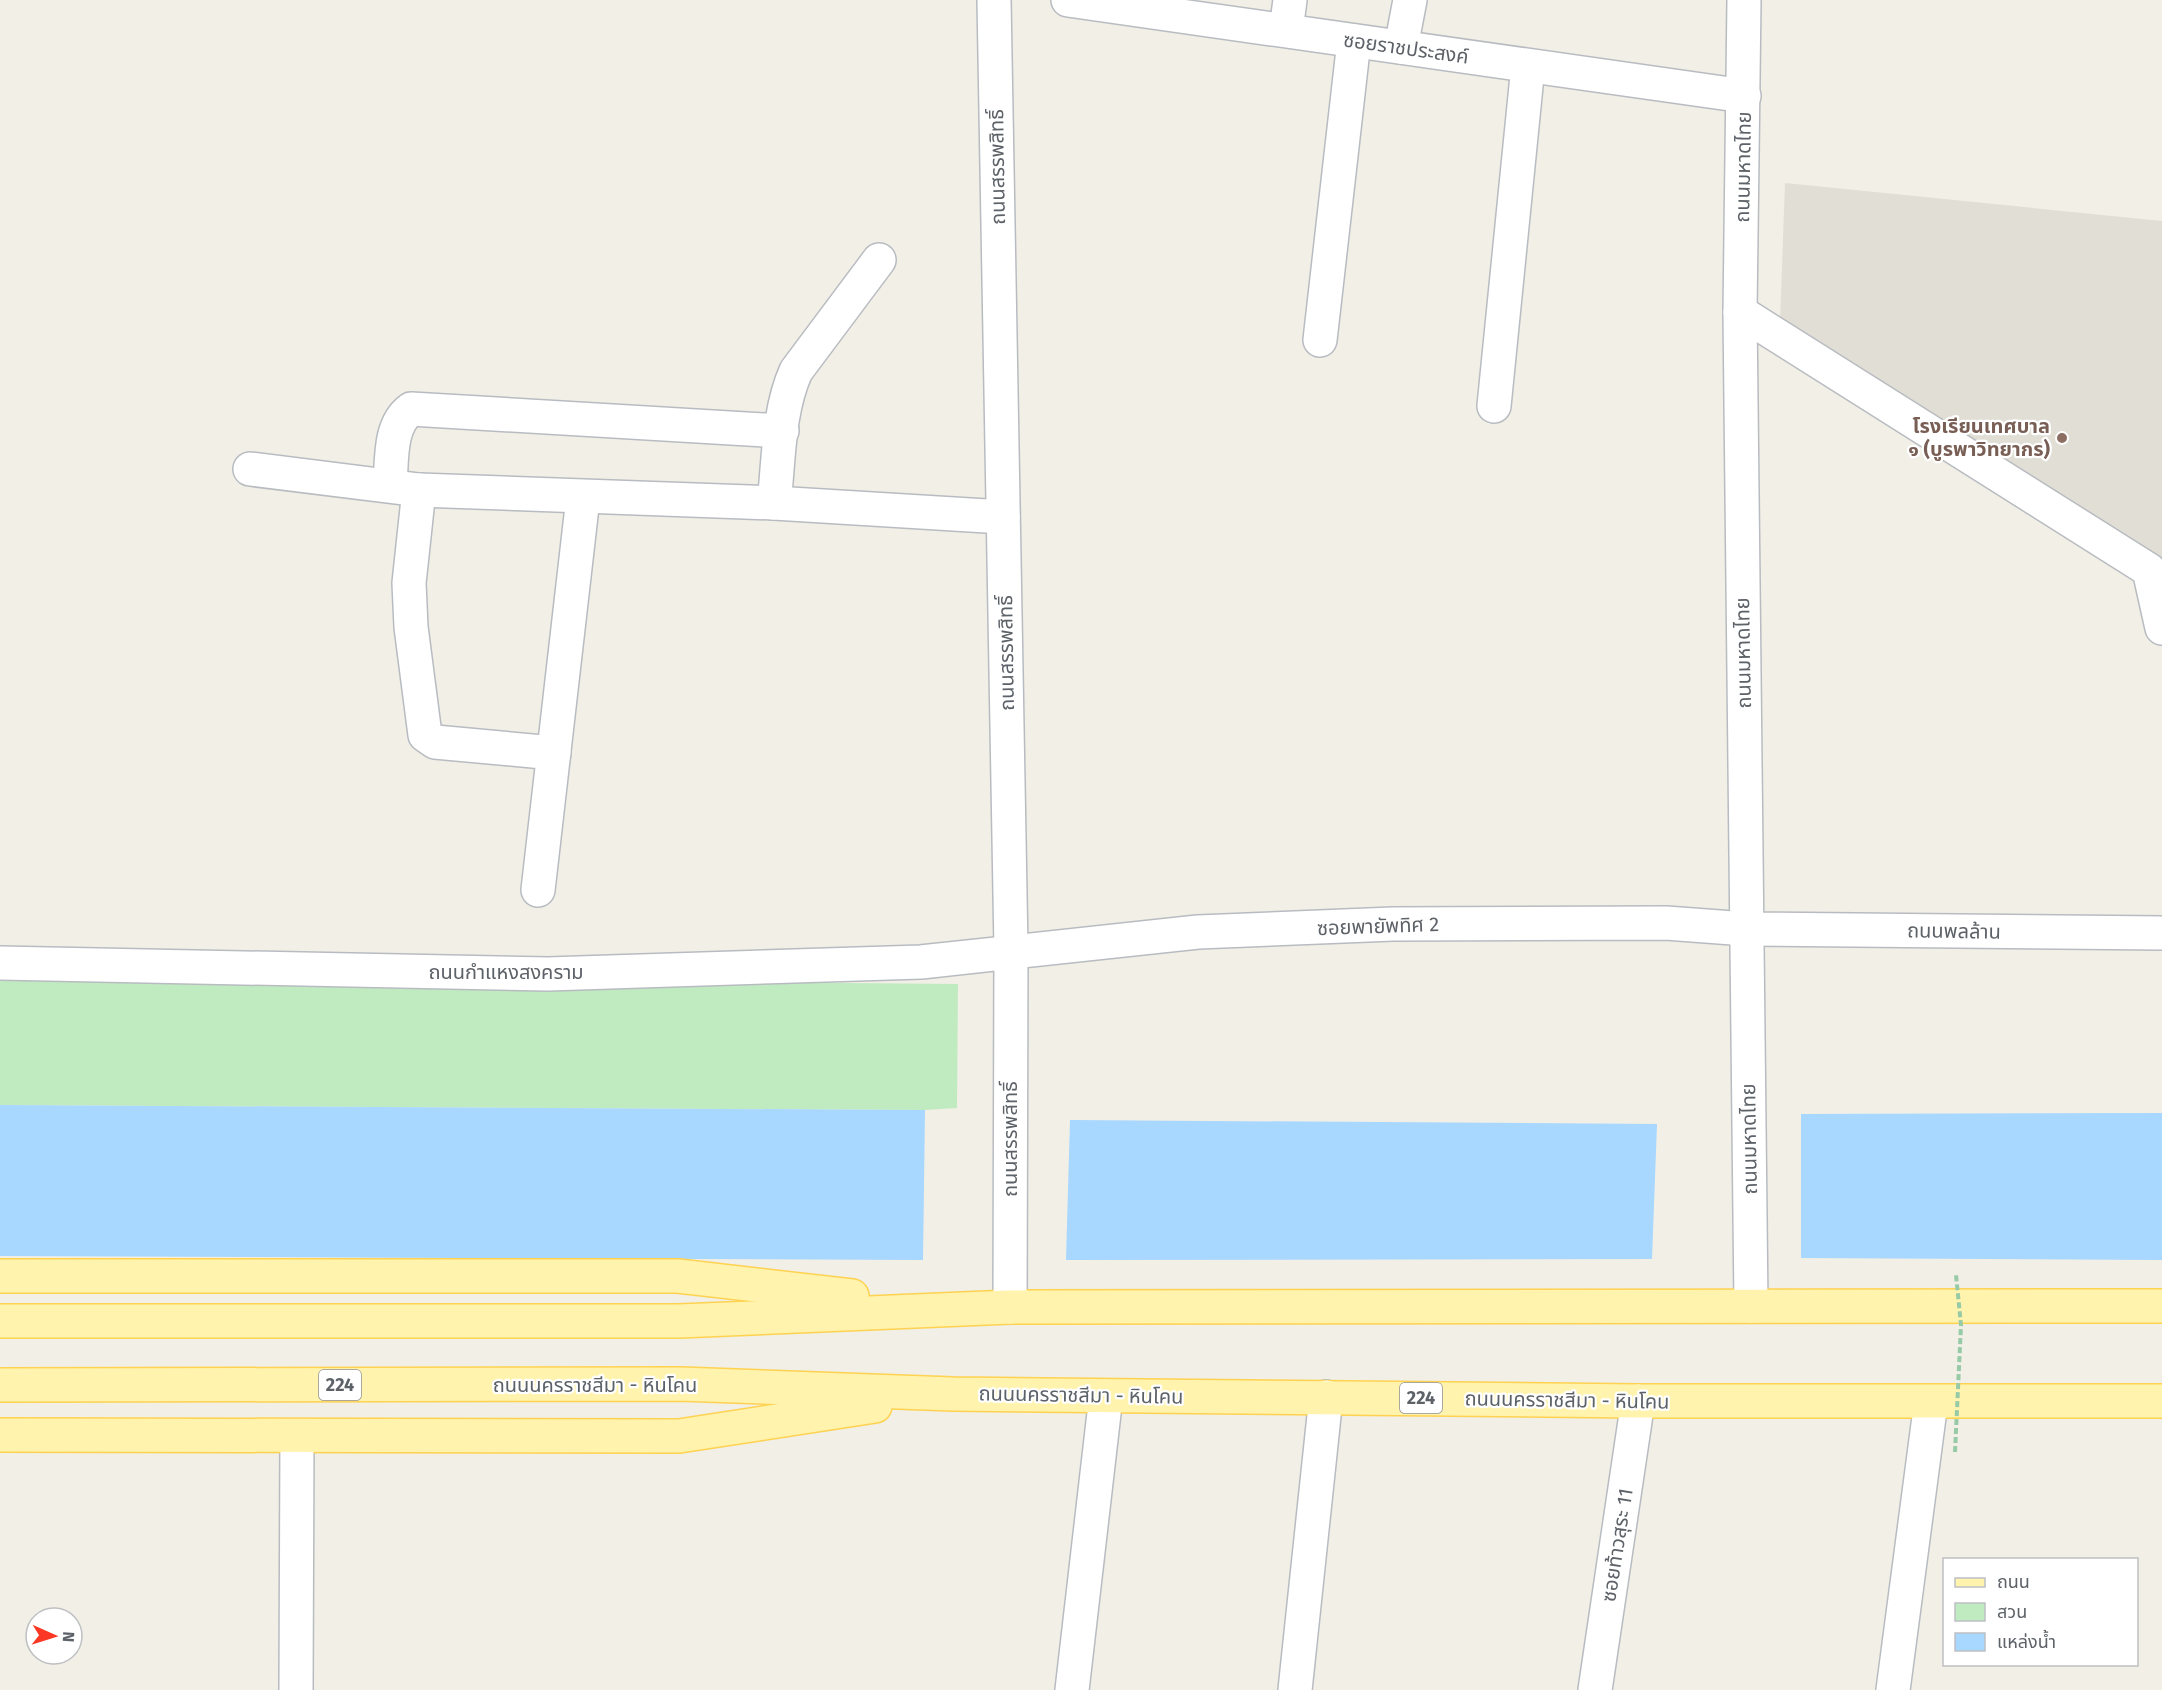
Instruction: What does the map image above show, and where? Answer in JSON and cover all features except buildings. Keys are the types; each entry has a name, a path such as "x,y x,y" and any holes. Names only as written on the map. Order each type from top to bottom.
{"main road":[{"path":"0,1276 678,1276 948,1307"},
{"path":"0,1321 679,1321 948,1307 2162,1306"},
{"name":"ถนนนครราชสีมา - หินโคน","path":"0,1385 680,1384 953,1394 1106,1396 1638,1401 2162,1401"},
{"path":"0,1435 680,1436 953,1394"}],"street":[{"name":"ถนนสรรพสิทธิ์","path":"994,0 1011,950 1010,1307"},
{"name":"ซอยราชประสงค์","path":"1068,0 1288,15 1354,40 1744,96"},
{"path":"1401,47 1410,0"},
{"name":"ถนนมหาดไทย","path":"1744,0 1740,312 1751,1306"},
{"path":"1320,340 1354,40"},
{"path":"1494,405 1528,66"},
{"path":"774,503 788,390 795,371 879,260"},
{"path":"1740,312 2149,570 2162,628"},
{"path":"554,753 435,742 425,735 411,627 404,488 396,428 401,416 411,409 782,431"},
{"path":"250,469 404,488 583,498 774,503 1003,517"},
{"path":"538,890 583,498"},
{"name":"ซอยพายัพทิศ 2","path":"1011,950 1198,932 1393,924 1666,923 1746,929"},
{"name":"ถนนพลล้าน","path":"1746,929 2162,933"},
{"name":"ถนนกำแหงสงคราม","path":"0,963 548,974 921,962 1011,950"},
{"path":"1072,1690 1106,1396"},
{"path":"1295,1690 1326,1397"},
{"name":"ซอยท้าวสุระ 11","path":"1595,1690 1638,1401"},
{"path":"1893,1690 1931,1402"},
{"path":"296,1690 297,1436"}],"path":[{"path":"1956,1275 1961,1325 1956,1452"}],"shaded area":[{"name":"โรงเรียนเทศบาล ๑ (บูรพาวิทยากร)","path":"1785,183 2162,221 2162,558 2144,554 1780,323"}],"green space":[{"path":"0,976 958,984 957,1108 925,1110 0,1105"}],"water":[{"path":"0,1105 925,1110 923,1260 0,1256"},
{"path":"2162,1113 2162,1260 1801,1258 1801,1114"},
{"path":"1070,1120 1657,1124 1652,1259 1066,1260"}],"place":[{"name":"โรงเรียนเทศบาล ๑ (บูรพาวิทยากร)","path":"2062,438"}]}
